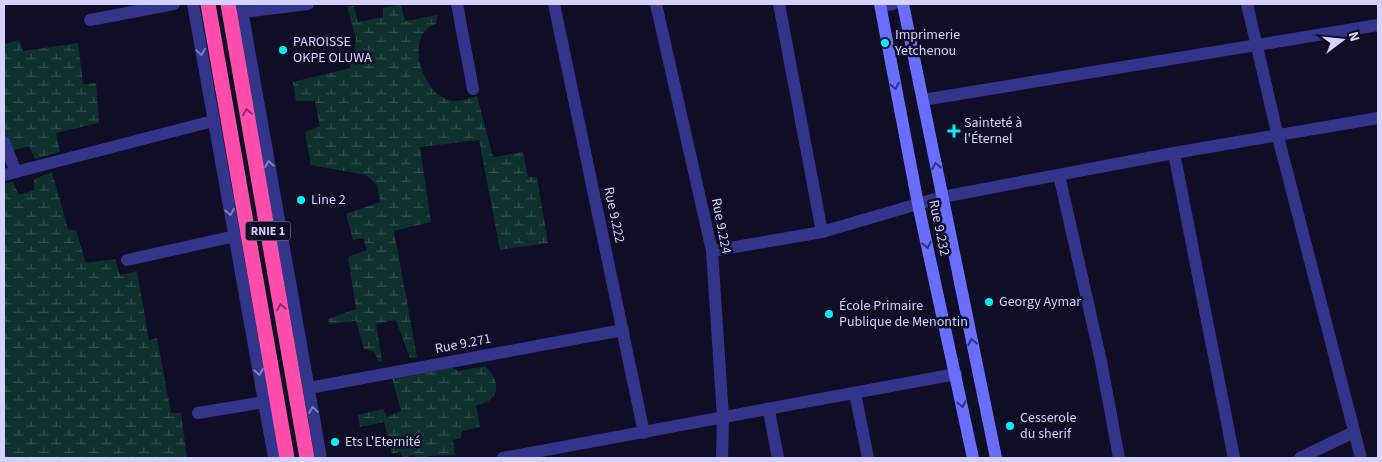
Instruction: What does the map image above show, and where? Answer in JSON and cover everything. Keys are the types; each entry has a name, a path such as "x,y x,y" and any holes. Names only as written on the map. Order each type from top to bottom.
{"highway":[{"name":"RNIE 1","path":"208,4 287,458"},
{"name":"RNIE 1","path":"228,4 307,458"}],"street":[{"path":"90,20 174,4"},
{"path":"193,4 274,458"},
{"path":"308,4 242,8 321,458"},
{"path":"457,4 473,89"},
{"name":"Rue 9.222","path":"554,4 644,433"},
{"name":"Rue 9.224","path":"656,4 712,251 723,417 722,458"},
{"path":"779,4 822,232"},
{"name":"Rue 9.232","path":"884,4 918,204 973,458"},
{"name":"Rue 9.232","path":"903,4 996,458"},
{"path":"1247,4 1278,137 1361,458"},
{"path":"923,100 1256,47 1378,25"},
{"path":"712,251 822,232 942,197 1174,153 1278,137 1378,118"},
{"path":"4,142 10,173 213,121"},
{"path":"1174,153 1234,458"},
{"path":"1058,175 1101,361 1119,458"},
{"path":"127,260 235,236"},
{"name":"Rue 9.271","path":"309,388 623,330"},
{"path":"503,458 723,417 769,411 956,374"},
{"path":"855,393 868,458"},
{"path":"198,413 264,402"},
{"path":"769,411 778,458"},
{"path":"1300,458 1354,432"}],"green space":[{"path":"401,4 405,21 437,15 436,24 426,30 421,39 419,49 423,74 429,84 437,93 453,101 477,96 493,157 523,152 528,177 537,177 548,243 500,250 479,140 420,147 431,222 394,231 417,357 410,358 396,320 376,324 382,361 379,362 374,352 364,349 356,321 329,324 328,319 356,309 348,257 367,250 363,238 353,240 346,214 380,202 377,185 366,175 311,165 305,132 320,126 315,101 296,101 293,82 350,68 351,54 355,48 356,39 347,6 354,6 358,22 383,17 383,8"},
{"path":"19,40 23,51 78,43 83,84 96,83 99,123 56,133 60,152 35,159 29,146 4,153 4,44"},
{"path":"52,172 68,229 76,231 86,263 115,259 120,275 137,271 149,340 157,338 171,413 181,413 187,458 4,458 4,184 13,182 19,195 34,190 34,179"},
{"path":"485,366 494,377 496,391 489,400 476,406 480,427 462,431 461,438 453,440 455,455 415,458 414,455 403,458 400,452 392,454 384,422 360,427 358,415 383,409 387,417 401,411 392,377 450,367 458,371"}],"place":[{"name":"Imprimerie Yetchenou","path":"885,43"},
{"name":"PAROISSE OKPE OLUWA","path":"283,50"},
{"name":"Sainteté à l'Éternel","path":"954,131"},
{"name":"Line 2","path":"301,200"},
{"name":"Georgy Aymar","path":"989,302"},
{"name":"École Primaire Publique de Menontin","path":"829,314"},
{"name":"Cesserole du sherif","path":"1010,426"},
{"name":"Ets L'Eternité","path":"335,442"}]}
